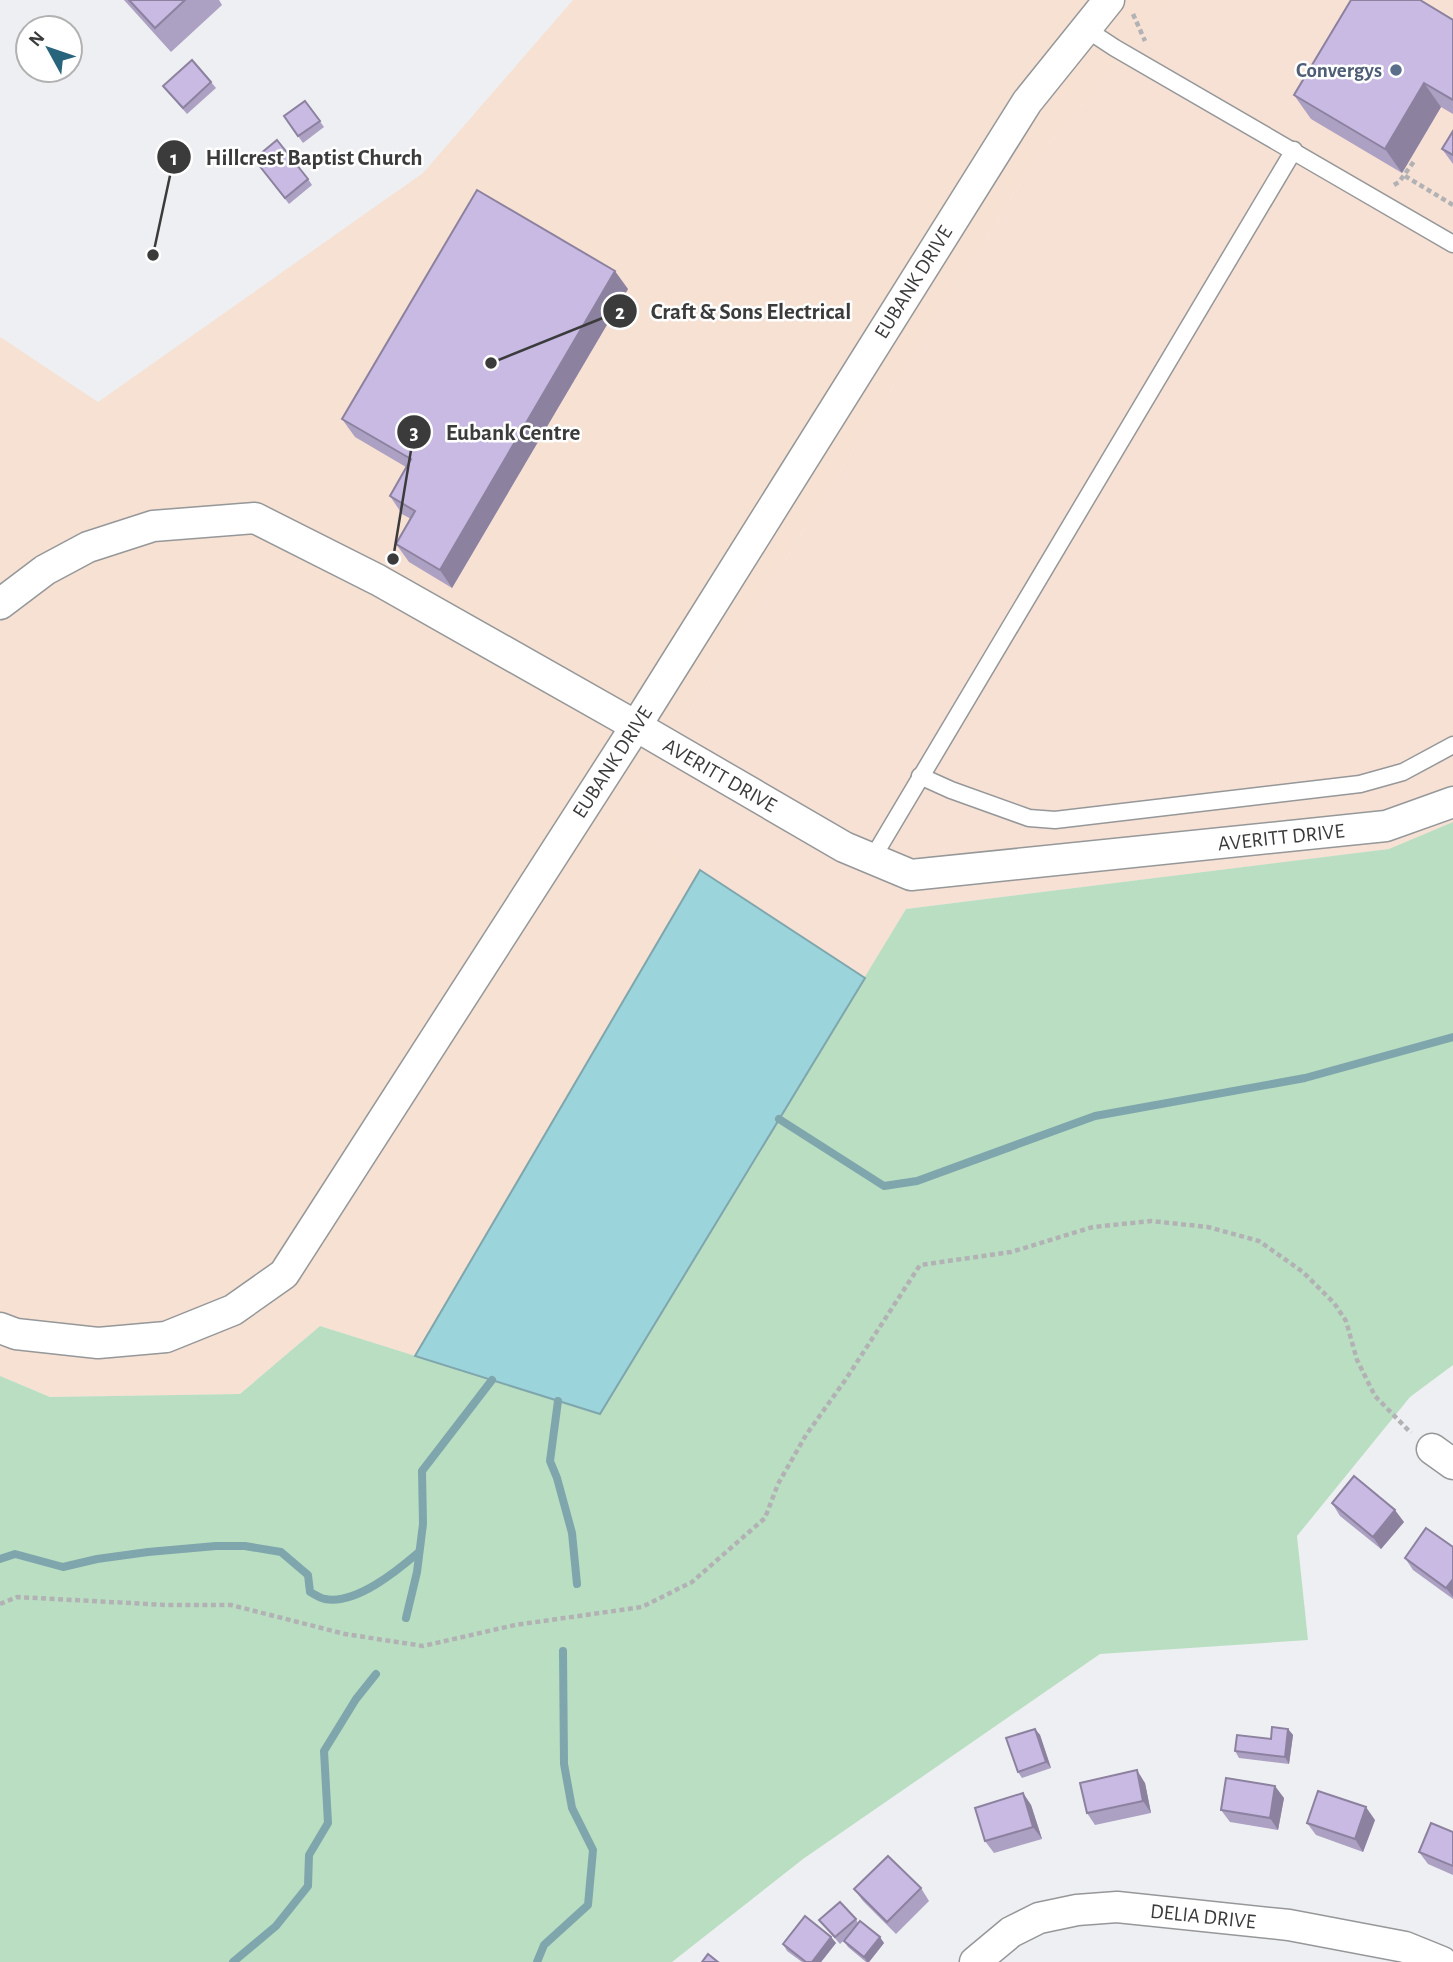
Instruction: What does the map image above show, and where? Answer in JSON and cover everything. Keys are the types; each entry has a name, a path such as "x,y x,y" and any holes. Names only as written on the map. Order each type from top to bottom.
{"street":[{"name":"EUBANK DRIVE","path":"0,1328 16,1334 98,1343 166,1337 233,1310 284,1274 636,726 1027,102 1096,36 1120,5"},
{"name":"AVERITT DRIVE","path":"0,604 45,570 88,547 153,526 255,518 378,580 844,847 911,875 1386,826 1453,802"},
{"name":"DELIA DRIVE","path":"975,1962 1012,1932 1039,1918 1077,1910 1117,1907 1289,1925 1405,1947 1442,1962"}],"lane":[{"path":"1096,36 1453,244"},
{"path":"872,859 1294,150"},
{"path":"920,776 1029,818 1055,820 1360,784 1403,772 1453,745"}],"path":[{"path":"1096,36 1120,5"},
{"path":"1405,176 1453,205"},
{"path":"0,1604 18,1597 130,1604 231,1605 345,1634 423,1646 515,1625 642,1607 692,1583 765,1518 778,1484 806,1435 920,1265 1011,1252 1093,1227 1151,1221 1208,1227 1259,1241 1303,1272 1334,1303 1346,1321 1357,1360 1375,1396 1406,1430 1442,1457"}],"shaded area":[{"path":"573,0 1169,0 1153,24 1032,164 688,715 618,819 700,870 415,1356 320,1326 240,1394 50,1397 0,1376 0,337 98,402 423,173"},
{"path":"1169,0 1453,0 1453,822 1390,849 906,909 865,978 617,819 688,715 1032,164 1153,24"}],"green space":[{"path":"1453,822 1453,1365 1410,1397 1297,1536 1308,1640 1100,1654 803,1859 672,1962 0,1962 0,1376 50,1397 240,1394 320,1326 600,1414 906,909 1389,849"}],"water":[{"path":"700,870 865,978 600,1414 415,1356"}],"building":[{"path":"129,0 185,0 155,28"},
{"name":"Convergys","path":"1351,0 1420,0 1453,20 1453,100 1424,83 1385,149 1294,95"},
{"path":"192,60 211,82 183,108 163,86"},
{"path":"305,101 320,121 298,136 284,116"},
{"path":"1453,131 1453,155 1442,149"},
{"path":"277,140 308,179 285,198 254,159"},
{"path":"477,190 615,271 440,570 396,544 415,511 390,496 411,459 342,419"},
{"path":"1354,1476 1395,1510 1373,1537 1332,1503"},
{"path":"1426,1528 1453,1547 1453,1579 1446,1588 1405,1558"},
{"path":"1272,1727 1288,1729 1285,1757 1235,1751 1237,1735 1271,1739"},
{"path":"1035,1729 1046,1762 1018,1772 1006,1738"},
{"path":"1137,1770 1143,1801 1087,1813 1080,1783"},
{"path":"1226,1778 1275,1786 1270,1818 1221,1810"},
{"path":"1318,1791 1366,1807 1355,1839 1307,1823"},
{"path":"1023,1793 1033,1827 985,1841 975,1808"},
{"path":"1431,1823 1453,1832 1453,1866 1419,1852"},
{"path":"888,1856 921,1888 887,1922 854,1889"},
{"path":"840,1902 856,1919 835,1937 819,1920"},
{"path":"805,1916 831,1937 812,1962 806,1962 783,1944"},
{"path":"860,1921 880,1937 864,1957 844,1941"},
{"path":"708,1954 718,1962 702,1962"}],"waterway":[{"path":"779,1119 884,1186 917,1181 1095,1116 1305,1078 1453,1037"},
{"path":"406,1618 417,1572 423,1524 422,1471 492,1380"},
{"path":"558,1401 550,1461 572,1533 577,1584"},
{"path":"0,1559 15,1554 63,1567 148,1552 245,1546 281,1552 308,1575 310,1592 323,1598 337,1599 350,1597 376,1585 419,1552"},
{"path":"537,1962 544,1945 588,1905 593,1850 572,1808 564,1764 563,1651"},
{"path":"233,1962 276,1926 308,1886 309,1855 328,1823 324,1751 356,1699 376,1674"}],"place":[{"name":"Convergys","path":"1396,70"},
{"name":"Hillcrest Baptist Church","path":"153,255"},
{"name":"Craft & Sons Electrical","path":"491,363"},
{"name":"Eubank Centre","path":"393,559"}]}
